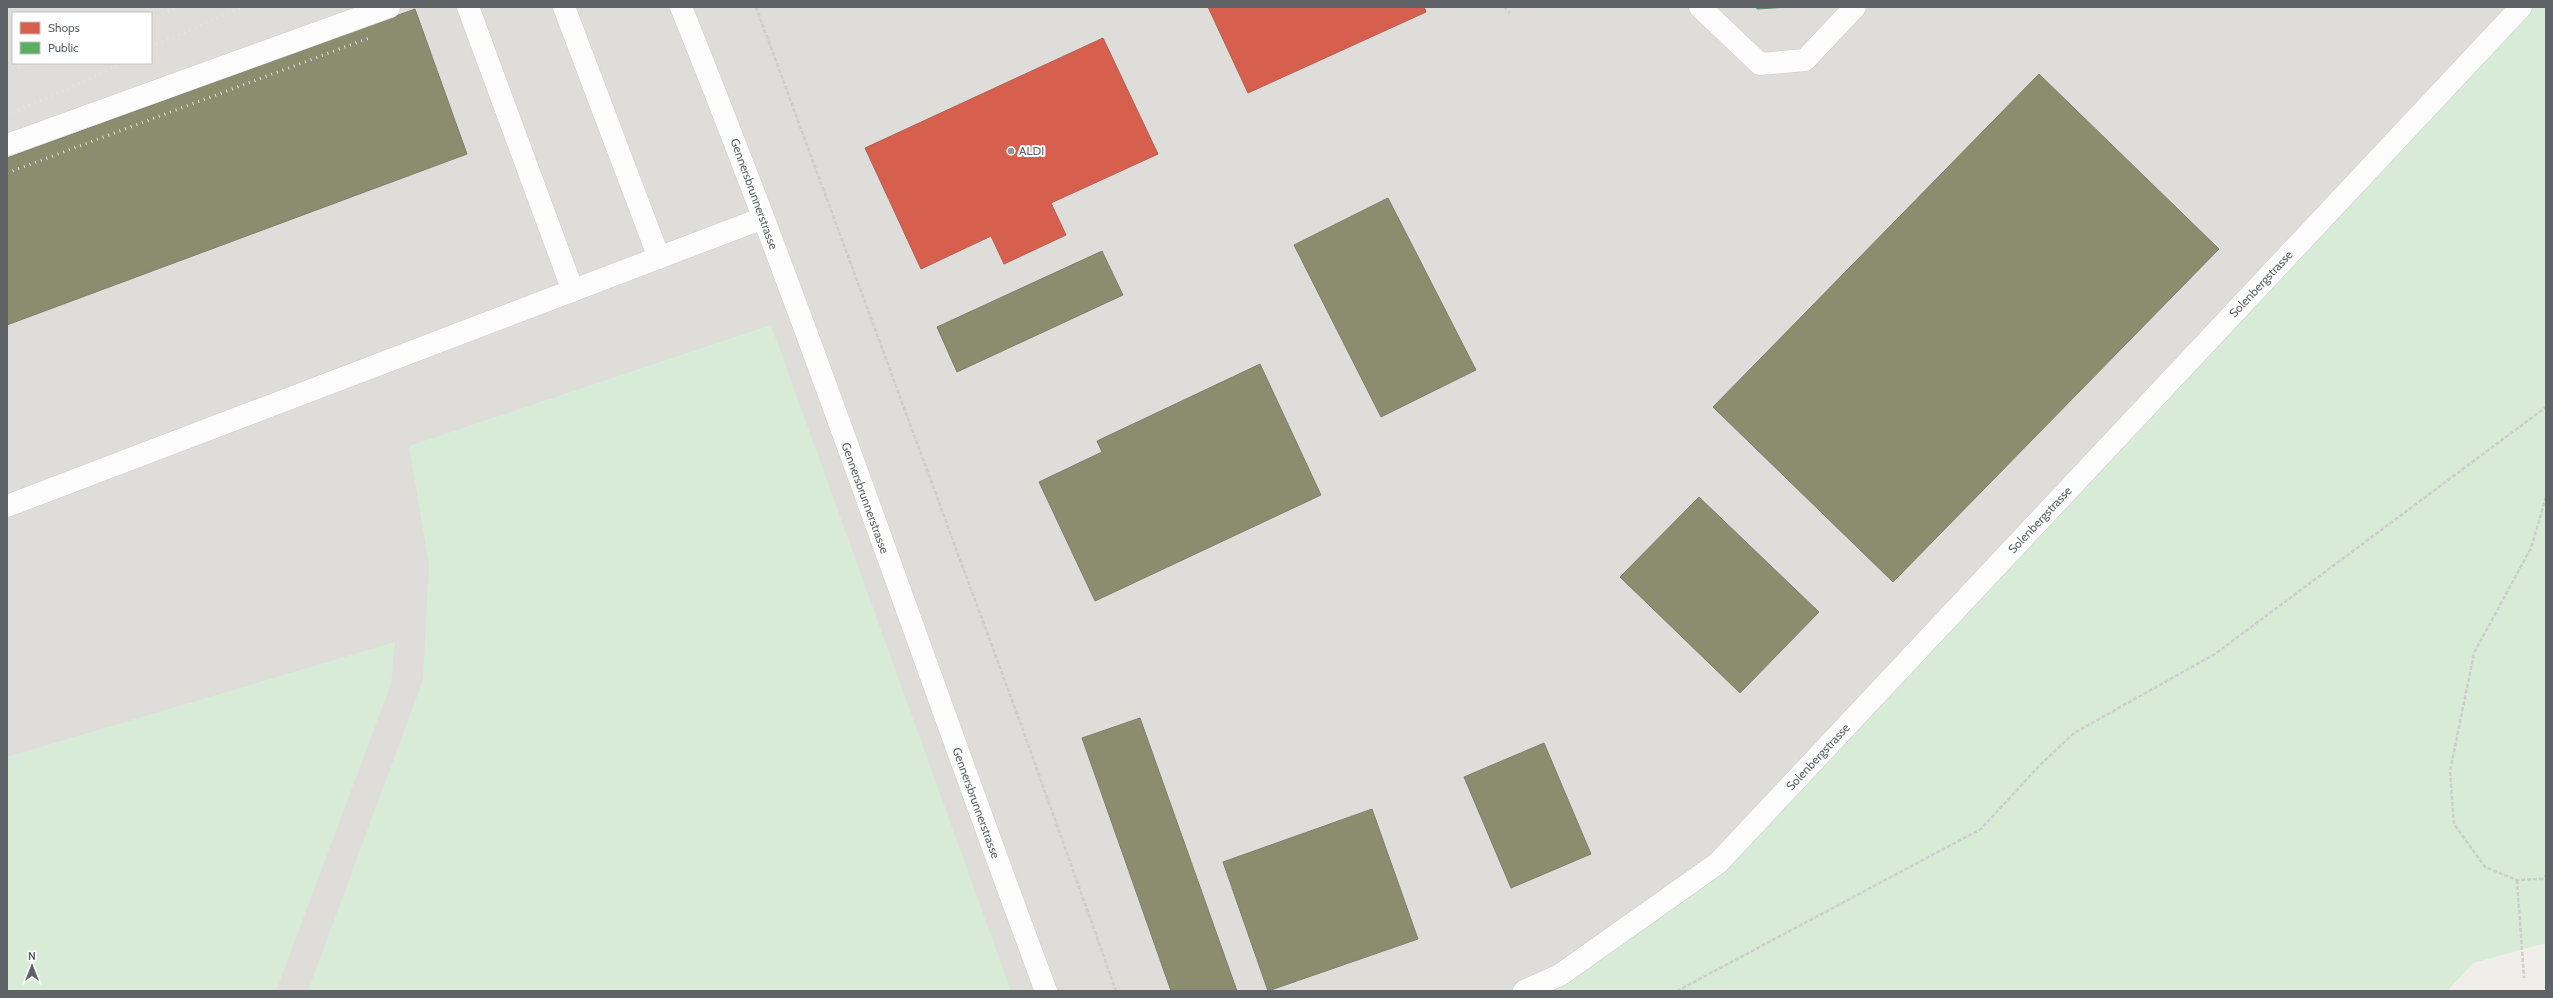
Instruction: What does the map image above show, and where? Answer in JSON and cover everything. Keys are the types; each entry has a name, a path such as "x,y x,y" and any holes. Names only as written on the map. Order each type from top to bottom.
{"street":[{"path":"7,145 390,7"},
{"path":"468,7 573,291"},
{"path":"564,7 659,258"},
{"name":"Gennersbrunnerstrasse","path":"681,7 763,218 960,761 1046,991"},
{"path":"1700,7 1760,64 1805,60 1855,7"},
{"name":"Solenbergstrasse","path":"1524,991 1560,975 1718,863 2521,7"},
{"path":"7,506 763,218"}],"path":[{"path":"756,7 1020,722 1116,991"},
{"path":"1504,7 1510,13"},
{"path":"1677,991 1981,828 2040,765 2074,733 2215,654 2546,407"},
{"path":"2546,497 2531,548 2474,653 2450,771 2454,824 2485,867 2517,880 2542,879 2546,876"},
{"path":"2517,880 2524,978"}],"shaded area":[{"path":"7,7 2521,7 1718,863 1560,975 1513,991 7,991"}],"green space":[{"path":"2521,7 2546,7 2546,943 2473,963 2447,991 1551,991 1560,975 1718,863"},
{"path":"771,325 1011,991 308,991 423,680 429,565 409,446"},
{"path":"395,642 391,684 276,991 7,991 7,757"}],"building: Shops":[{"path":"1208,7 1424,7 1426,12 1248,93"},
{"name":"ALDI","path":"1103,38 1158,154 1051,203 1066,235 1004,264 991,236 921,269 865,148"}],"building: Public":[{"path":"1756,7 1789,7 1757,9"}],"building: Industry":[{"path":"415,9 467,154 7,325 7,158"},
{"path":"2039,74 2219,249 1893,582 1713,407"},
{"path":"1388,198 1476,370 1381,417 1294,245"},
{"path":"1102,251 1123,295 957,372 937,327"},
{"path":"1260,364 1321,495 1095,601 1039,482 1102,452 1097,441"},
{"path":"1699,497 1819,612 1740,693 1620,577"},
{"path":"1140,718 1237,991 1171,991 1082,738"},
{"path":"1544,743 1591,854 1511,888 1464,777"},
{"path":"1372,809 1418,939 1268,991 1223,862"}],"railway":[{"path":"152,18 180,7"},
{"path":"152,47 242,7"},
{"path":"7,173 369,38"},
{"path":"7,70 24,64"},
{"path":"7,115 70,88 119,64"}],"place":[{"name":"ALDI","path":"1011,151"}]}
